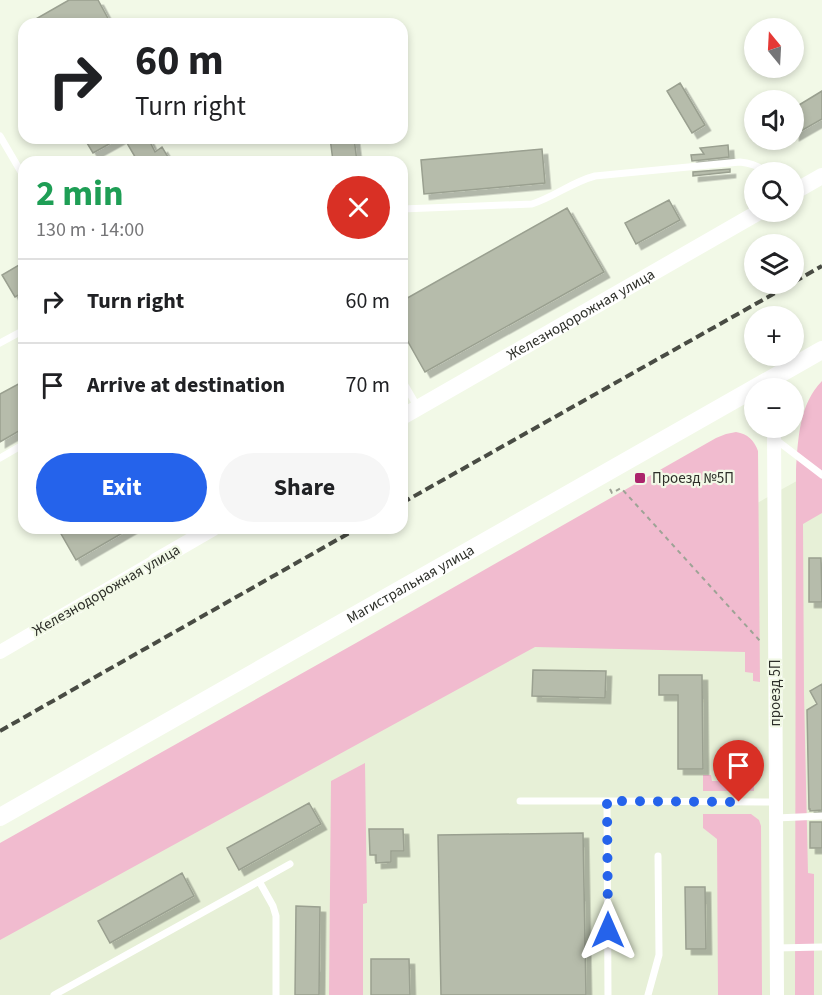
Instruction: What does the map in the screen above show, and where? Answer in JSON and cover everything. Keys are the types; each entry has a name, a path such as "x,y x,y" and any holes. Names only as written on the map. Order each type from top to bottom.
{"main road":[{"name":"Магистральная улица","path":"776,378 822,350"},
{"name":"Магистральная улица","path":"0,817 744,397"}],"street":[{"path":"804,186 822,176"},
{"name":"Железнодорожная улица","path":"408,414 744,221"},
{"name":"проезд 5П","path":"774,438 777,995"},
{"name":"Железнодорожная улица","path":"0,652 203,534"}],"lane":[{"path":"0,136 18,167"},
{"path":"408,209 532,204 583,179 595,176 744,162"},
{"path":"0,344 18,334"},
{"path":"408,390 418,408"},
{"path":"780,438 822,475"},
{"path":"0,458 18,448"},
{"path":"520,801 775,802"},
{"path":"607,801 608,995"},
{"path":"776,818 822,816"},
{"path":"648,995 659,956 658,856"},
{"path":"54,995 290,864"},
{"path":"259,881 276,916 276,995"},
{"path":"776,948 822,947"}],"path":[{"path":"612,493 621,488 775,657"}],"shaded area":[{"path":"822,381 822,513 803,524 808,873 814,874 814,995 795,995 796,470 799,438 804,438 804,411 814,390"},
{"path":"736,432 744,434 744,438 750,438 758,451 760,682 753,681 753,673 745,672 745,652 535,647 0,940 0,843 726,434"},
{"path":"822,467 822,995 0,995 0,912 525,632"},
{"path":"365,763 367,903 363,904 363,995 329,995 331,781"},
{"path":"703,775 711,775 712,781 754,781 754,791 703,791"},
{"path":"703,814 751,814 759,820 761,826 762,995 718,995 717,839 703,828"}],"building":[{"path":"69,0 98,0 108,18 38,18"},
{"path":"680,83 705,125 692,133 667,91"},
{"path":"822,91 822,119 804,129 804,102"},
{"path":"88,144 109,144 93,153"},
{"path":"128,144 151,144 155,152 162,147 167,156 134,156"},
{"path":"331,144 355,144 356,156 332,156"},
{"path":"728,145 729,157 692,161 691,155 704,154 700,148"},
{"path":"542,149 545,183 424,194 421,160"},
{"path":"730,169 730,172 693,176 693,172"},
{"path":"669,200 680,220 636,244 625,223"},
{"path":"567,208 604,272 425,372 408,342 408,298"},
{"path":"18,266 18,295 15,297 2,275"},
{"path":"18,384 18,432 0,442 0,394"},
{"path":"61,534 121,534 76,560"},
{"path":"809,558 821,558 822,602 809,602"},
{"path":"533,670 606,671 605,698 532,696"},
{"path":"659,675 702,675 703,769 678,769 678,695 659,695"},
{"path":"822,684 822,810 810,811 807,710 817,704 810,691"},
{"path":"309,803 321,824 239,870 227,848"},
{"path":"810,822 822,822 822,848 810,848"},
{"path":"369,829 403,829 404,851 391,851 391,862 376,863 376,855 370,855"},
{"path":"583,833 586,995 441,995 438,835"},
{"path":"182,873 194,896 110,943 98,921"},
{"path":"685,887 705,887 706,949 686,949"},
{"path":"296,906 320,907 319,995 295,995"},
{"path":"371,959 409,959 410,995 371,995"}],"railway":[{"path":"804,276 822,266"},
{"path":"408,500 773,294"},
{"path":"0,731 347,534"}],"place":[{"name":"Проезд №5П","path":"640,478"}],"route":[{"path":"608,930 607,801 739,802"}]}
